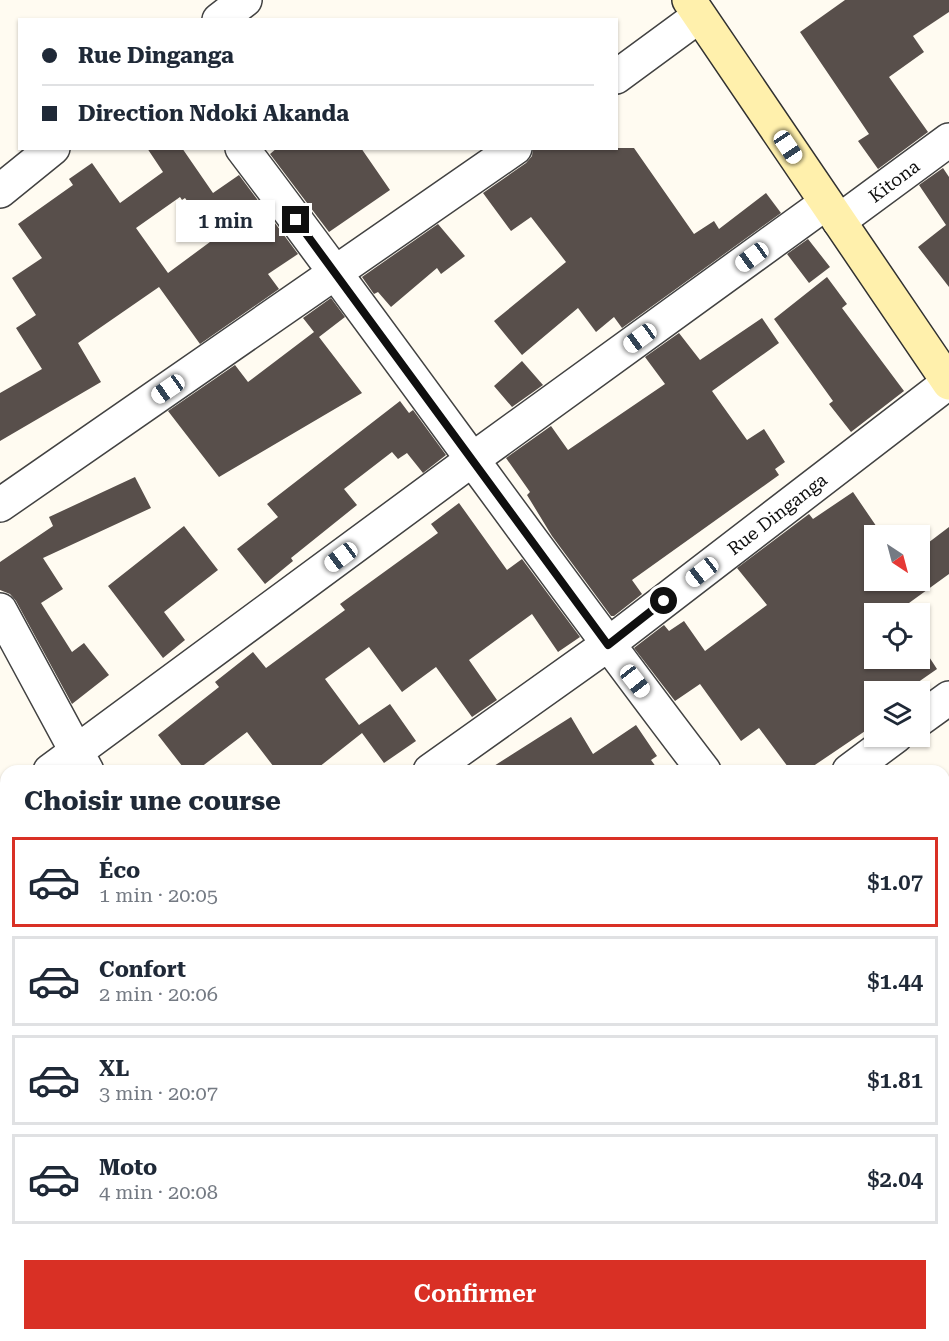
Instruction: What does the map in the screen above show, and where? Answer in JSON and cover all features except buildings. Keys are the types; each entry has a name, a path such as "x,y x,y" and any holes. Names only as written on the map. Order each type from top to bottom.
{"street":[{"path":"222,18 245,0"},
{"path":"618,75 694,8 949,382"},
{"name":"Kitona","path":"83,761 473,459 832,212 949,140"},
{"path":"0,191 51,150"},
{"path":"244,150 337,273 608,645 700,765"},
{"path":"0,506 512,150"},
{"name":"Rue Dinganga","path":"438,765 608,645 949,382"},
{"path":"0,610 83,761"},
{"path":"930,712 949,698"},
{"path":"857,765 881,747"}],"route":[{"path":"296,220 608,645 664,601"}]}
